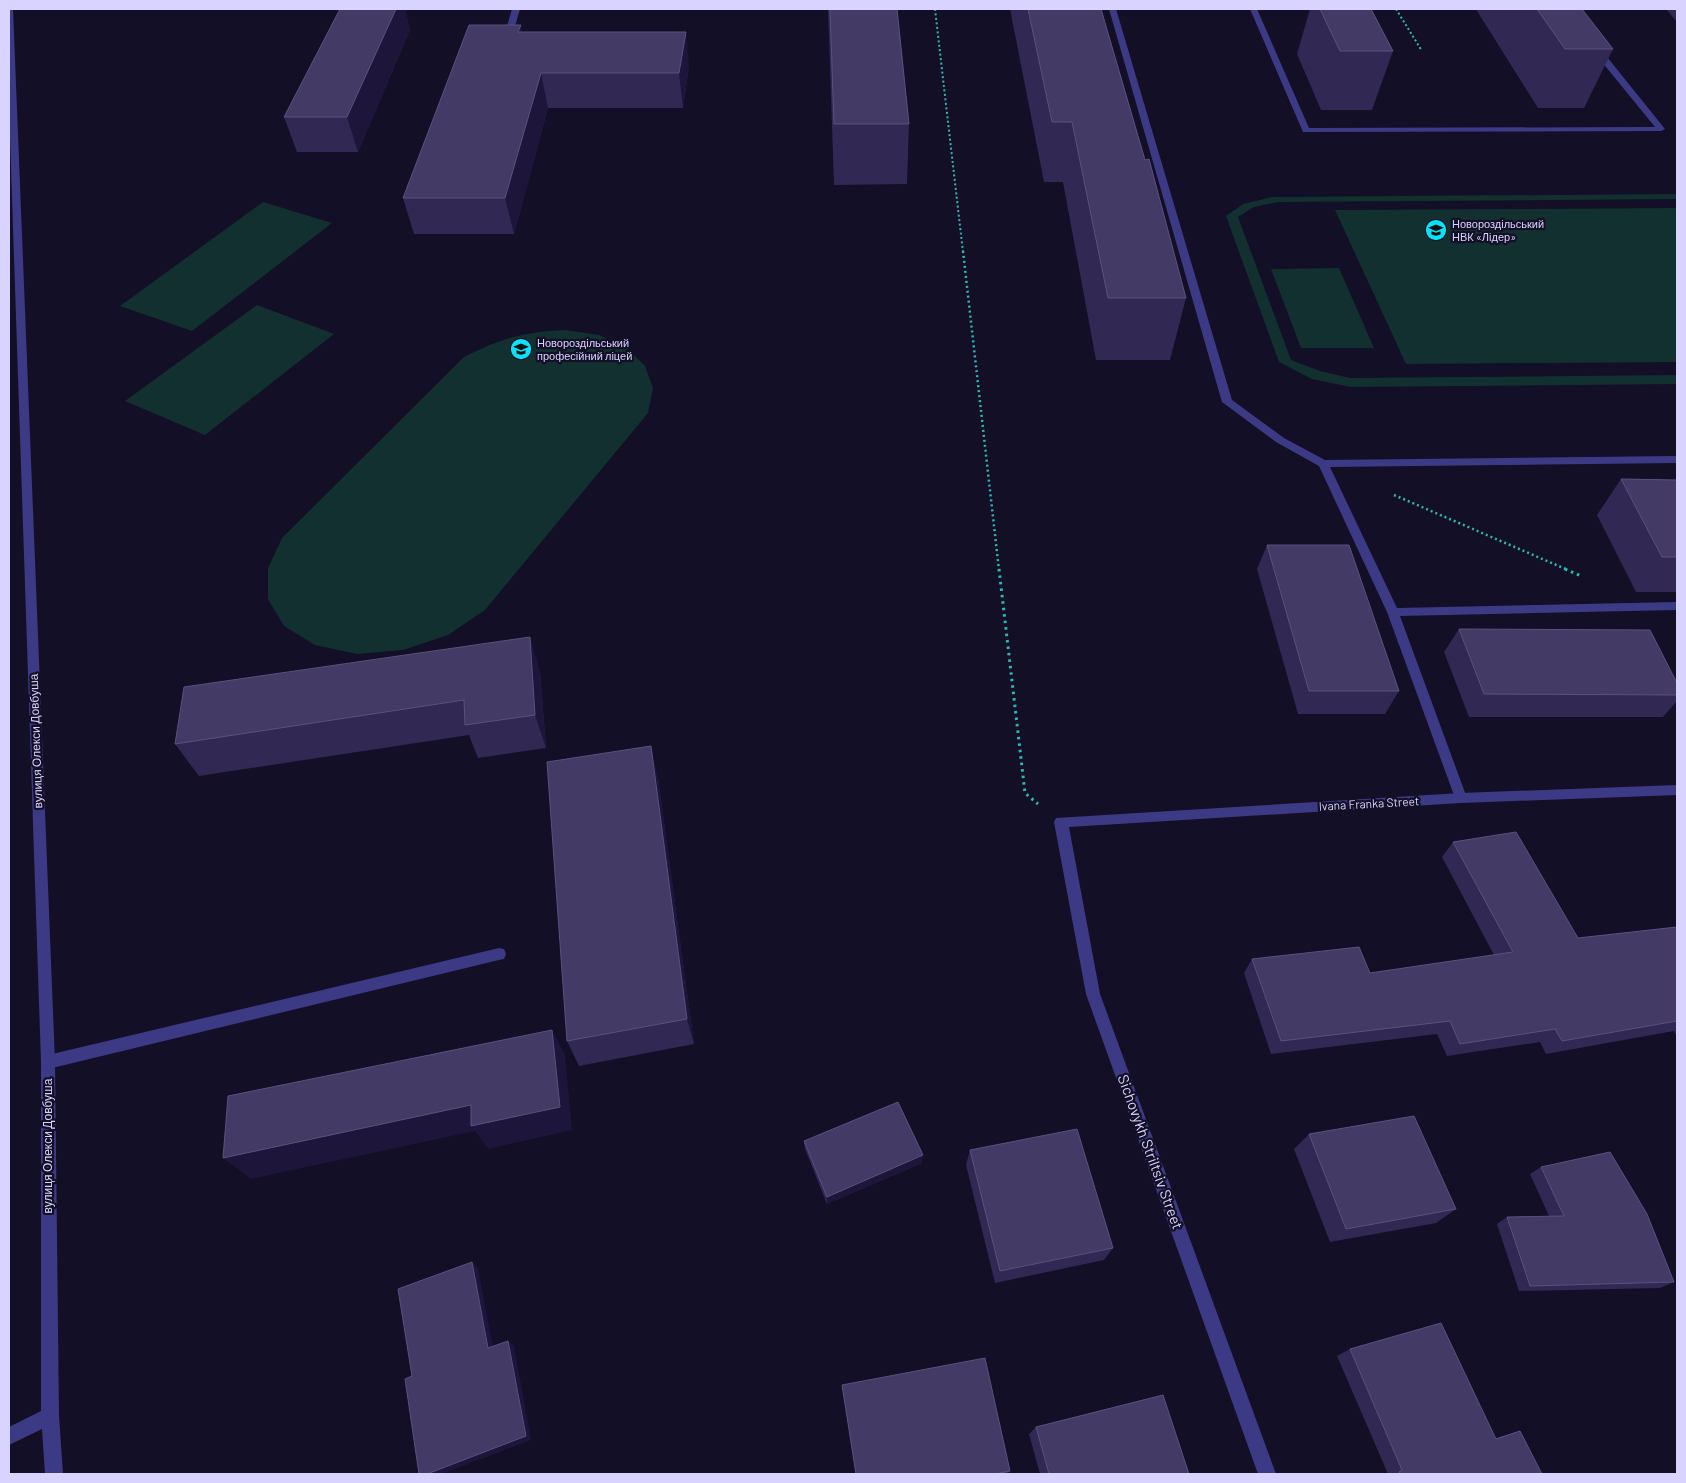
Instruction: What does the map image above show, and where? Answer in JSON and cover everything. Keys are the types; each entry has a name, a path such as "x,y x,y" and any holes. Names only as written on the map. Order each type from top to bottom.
{"street":[{"name":"вулиця Олекси Довбуша","path":"9,9 48,1062 50,1416 54,1474"},
{"path":"504,49 516,9"},
{"path":"1112,9 1227,402 1280,440 1323,464 1677,459"},
{"path":"1253,9 1306,130 1660,129 1591,43"},
{"path":"1323,464 1393,612 1462,798"},
{"path":"1393,612 1677,606"},
{"name":"Ivana Franka Street","path":"1061,822 1462,798 1677,790"},
{"name":"Sichovykh Striltsiv Street","path":"1061,822 1093,994 1267,1474"},
{"path":"48,1062 498,954"},
{"path":"9,1436 50,1416"}],"path":[{"path":"935,9 1025,794 1061,822"},
{"path":"1396,9 1422,51"},
{"path":"1387,492 1588,579"}],"green space":[{"path":"1677,194 1677,199 1278,202 1254,207 1238,217 1291,360 1320,371 1350,378 1677,375 1677,384 1351,387 1312,379 1279,362 1226,216 1243,204 1272,197"},
{"path":"263,202 332,223 192,331 120,306"},
{"path":"1677,208 1677,362 1406,364 1335,210"},
{"path":"1339,268 1374,348 1301,348 1271,269"},
{"path":"257,305 334,334 205,435 125,401"},
{"path":"565,330 599,335 627,348 645,366 653,388 648,413 485,610 448,635 403,650 357,654 315,645 284,626 268,599 268,568 282,538 464,357 513,337 537,332"}],"building":[{"path":"340,9 396,9 347,117 284,117"},
{"path":"830,9 897,9 909,124 834,124"},
{"path":"1028,9 1101,9 1145,160 1149,159 1186,298 1108,298 1072,122 1052,122"},
{"path":"1320,9 1371,9 1393,51 1340,51"},
{"path":"1537,9 1582,9 1613,49 1565,49"},
{"path":"469,25 521,25 518,32 686,32 679,73 541,73 505,198 403,198"},
{"path":"1621,479 1677,480 1677,557 1662,557"},
{"path":"1267,545 1349,545 1399,691 1309,691"},
{"path":"1459,629 1650,630 1677,683 1677,695 1484,694"},
{"path":"530,637 535,715 465,725 464,700 175,744 184,687"},
{"path":"651,746 687,1019 567,1041 547,762"},
{"path":"1516,832 1578,938 1677,927 1677,1021 1562,1041 1555,1029 1460,1044 1450,1021 1281,1041 1252,959 1359,947 1370,973 1513,952 1453,842"},
{"path":"552,1030 560,1107 471,1126 471,1105 223,1158 228,1096"},
{"path":"898,1102 923,1155 827,1197 804,1141"},
{"path":"1414,1116 1456,1209 1346,1229 1309,1134"},
{"path":"1077,1129 1113,1248 1000,1271 970,1150"},
{"path":"1610,1152 1647,1214 1674,1282 1530,1286 1507,1217 1564,1216 1541,1167"},
{"path":"472,1262 488,1348 508,1341 526,1436 427,1474 419,1474 405,1379 412,1376 398,1289"},
{"path":"1441,1323 1496,1439 1520,1431 1542,1474 1400,1474 1399,1472 1402,1470 1350,1349"},
{"path":"985,1358 1010,1471 995,1474 856,1474 842,1385"},
{"path":"1163,1395 1189,1474 1049,1474 1036,1427"}],"place":[{"name":"Новороздільський НВК «Лідер»","path":"1436,230"},
{"name":"Новороздільський професійний ліцей","path":"521,349"}]}
